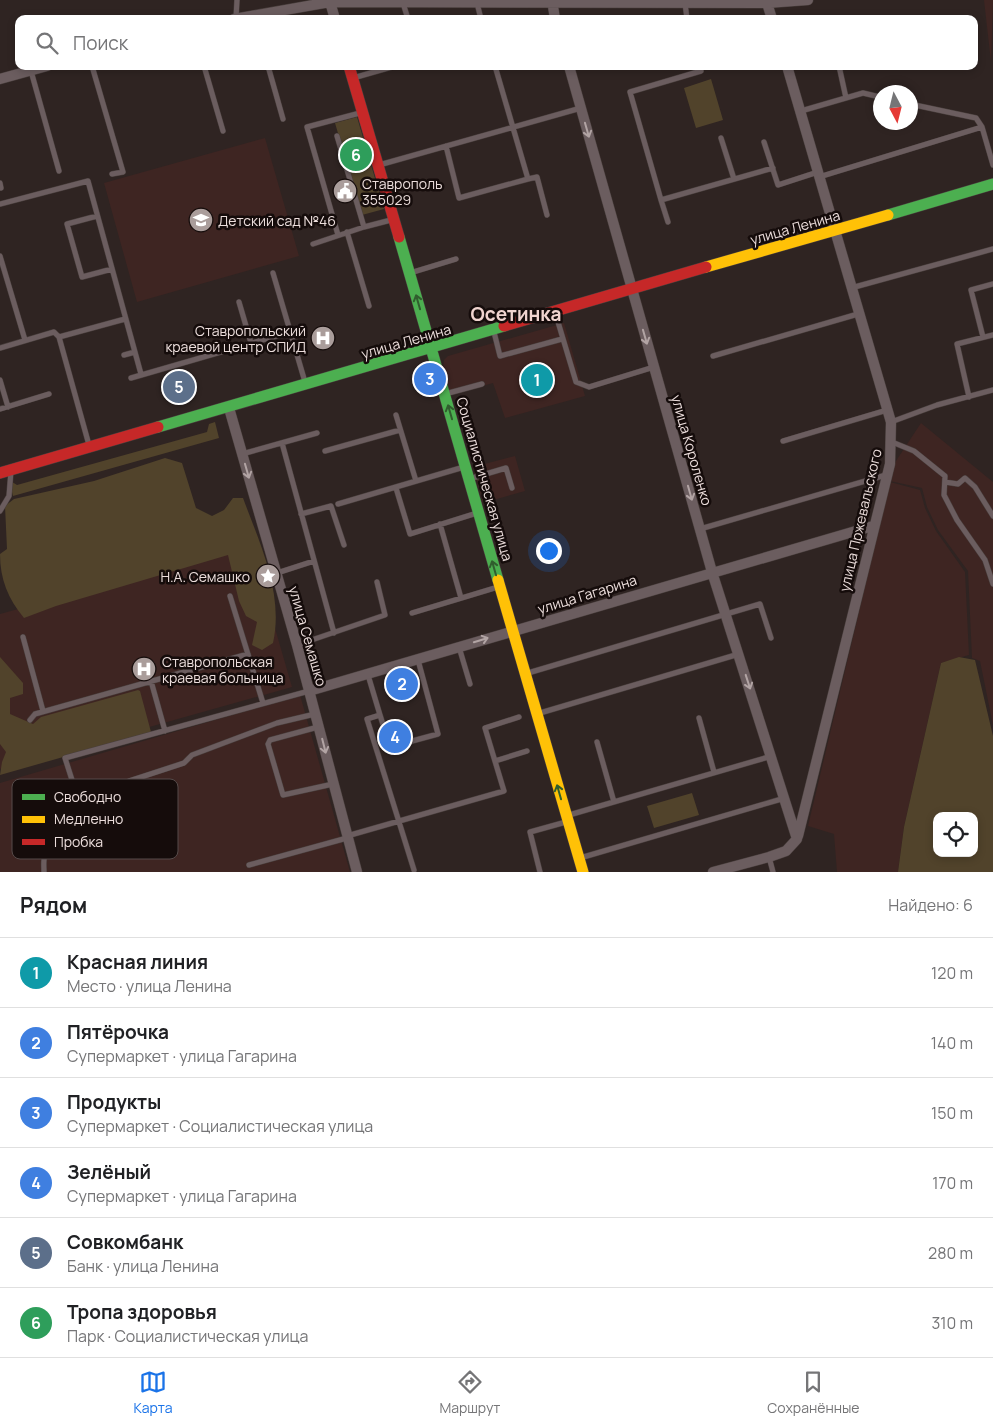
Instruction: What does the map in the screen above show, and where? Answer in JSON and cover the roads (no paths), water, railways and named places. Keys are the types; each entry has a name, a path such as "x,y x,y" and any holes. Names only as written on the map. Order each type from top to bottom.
{"main road":[{"name":"Социалистическая улица","path":"351,72 583,872"},
{"name":"улица Ленина","path":"6,472 993,184"}],"street":[{"path":"263,15 325,2 357,1 766,3 808,0"},
{"path":"325,2 333,15"},
{"path":"552,2 554,15"},
{"path":"766,3 770,15"},
{"path":"0,79 34,70"},
{"name":"улица Короленко","path":"570,70 712,572 786,797 797,839"},
{"name":"улица Пржевальского","path":"788,70 858,314 888,410 892,442 887,475 797,839"},
{"name":"улица Семашко","path":"229,408 319,727 357,872"},
{"name":"улица Гагарина","path":"309,691 873,526"},
{"path":"712,872 769,858 786,851 797,839"}],"lane":[{"path":"235,15 237,0"},
{"path":"403,2 407,15"},
{"path":"685,2 687,15"},
{"path":"476,3 480,15"},
{"path":"93,70 123,172 112,174"},
{"path":"205,70 222,131"},
{"path":"269,70 283,119"},
{"path":"351,72 366,70"},
{"path":"496,70 528,179"},
{"path":"668,222 630,92 701,70"},
{"path":"840,70 846,98"},
{"path":"31,71 59,171"},
{"path":"801,111 863,93 873,95"},
{"path":"918,106 976,118 982,127 993,165"},
{"path":"378,165 580,108"},
{"path":"338,236 307,127 363,112"},
{"path":"764,142 778,185 982,127"},
{"path":"337,136 364,226"},
{"path":"721,138 734,179"},
{"path":"446,146 459,198 537,177 547,215"},
{"path":"662,200 773,168"},
{"path":"0,204 88,181 141,374"},
{"path":"97,216 67,224 82,277 112,269"},
{"path":"314,244 364,226 394,219"},
{"path":"347,232 369,306"},
{"path":"851,288 993,249"},
{"path":"0,256 25,340"},
{"path":"410,273 456,259"},
{"path":"273,273 306,385"},
{"path":"983,338 971,290 993,284"},
{"path":"239,302 251,343"},
{"path":"555,312 576,382 588,387 654,367"},
{"path":"713,356 858,314"},
{"path":"59,338 126,319"},
{"path":"493,331 500,356 562,339"},
{"path":"0,348 54,332 59,338 89,448"},
{"path":"131,378 290,332"},
{"path":"969,396 957,344 993,335"},
{"path":"124,356 135,352"},
{"path":"0,380 8,406"},
{"path":"445,395 482,384"},
{"path":"891,422 938,405 993,390"},
{"path":"0,409 49,394"},
{"path":"783,441 888,410"},
{"path":"396,415 416,482"},
{"path":"325,451 400,430"},
{"path":"242,454 317,433"},
{"path":"892,442 914,451 945,476 944,495 957,520 985,560 993,584"},
{"path":"282,443 334,632"},
{"path":"338,504 465,466"},
{"path":"469,479 506,468 512,488"},
{"path":"0,511 8,496 6,472"},
{"path":"700,529 887,475"},
{"path":"945,482 958,484 965,478 975,487 993,516"},
{"path":"396,488 410,534 478,512"},
{"path":"301,514 331,506 344,546"},
{"path":"440,524 461,598"},
{"path":"276,574 314,561"},
{"path":"296,645 385,615 377,582"},
{"path":"412,613 500,586"},
{"path":"230,596 263,703"},
{"path":"525,674 760,604 771,638"},
{"path":"23,637 43,712"},
{"path":"459,647 470,684"},
{"path":"30,720 35,714 248,654"},
{"path":"537,714 739,654"},
{"path":"368,675 390,747 438,734 418,660"},
{"path":"151,681 165,731"},
{"path":"72,779 65,758 309,691"},
{"path":"135,779 184,763 192,755 277,724 315,714"},
{"path":"380,715 367,719 414,870"},
{"path":"249,865 504,791 485,728 519,718"},
{"path":"699,718 714,772"},
{"path":"319,727 270,740 268,744 283,795 333,784"},
{"path":"597,742 614,802"},
{"path":"495,761 527,751"},
{"path":"540,872 530,832 614,802 772,756"},
{"path":"579,859 786,797"},
{"path":"769,858 773,872"},
{"path":"44,859 44,872"}],"place":[{"name":"Тропа здоровья","path":"356,155"},
{"name":"Ставрополь 355029","path":"345,191"},
{"name":"Детский сад №46","path":"201,220"},
{"name":"Ставропольский краевой центр СПИД","path":"323,338"},
{"name":"Продукты","path":"430,379"},
{"name":"Красная линия","path":"537,380"},
{"name":"Совкомбанк","path":"179,387"},
{"name":"Н.А. Семашко","path":"268,576"},
{"name":"Ставропольская краевая больница","path":"144,669"},
{"name":"Пятёрочка","path":"402,684"},
{"name":"Зелёный","path":"395,737"}],"district":[{"name":"Осетинка","path":"516,314"}]}
